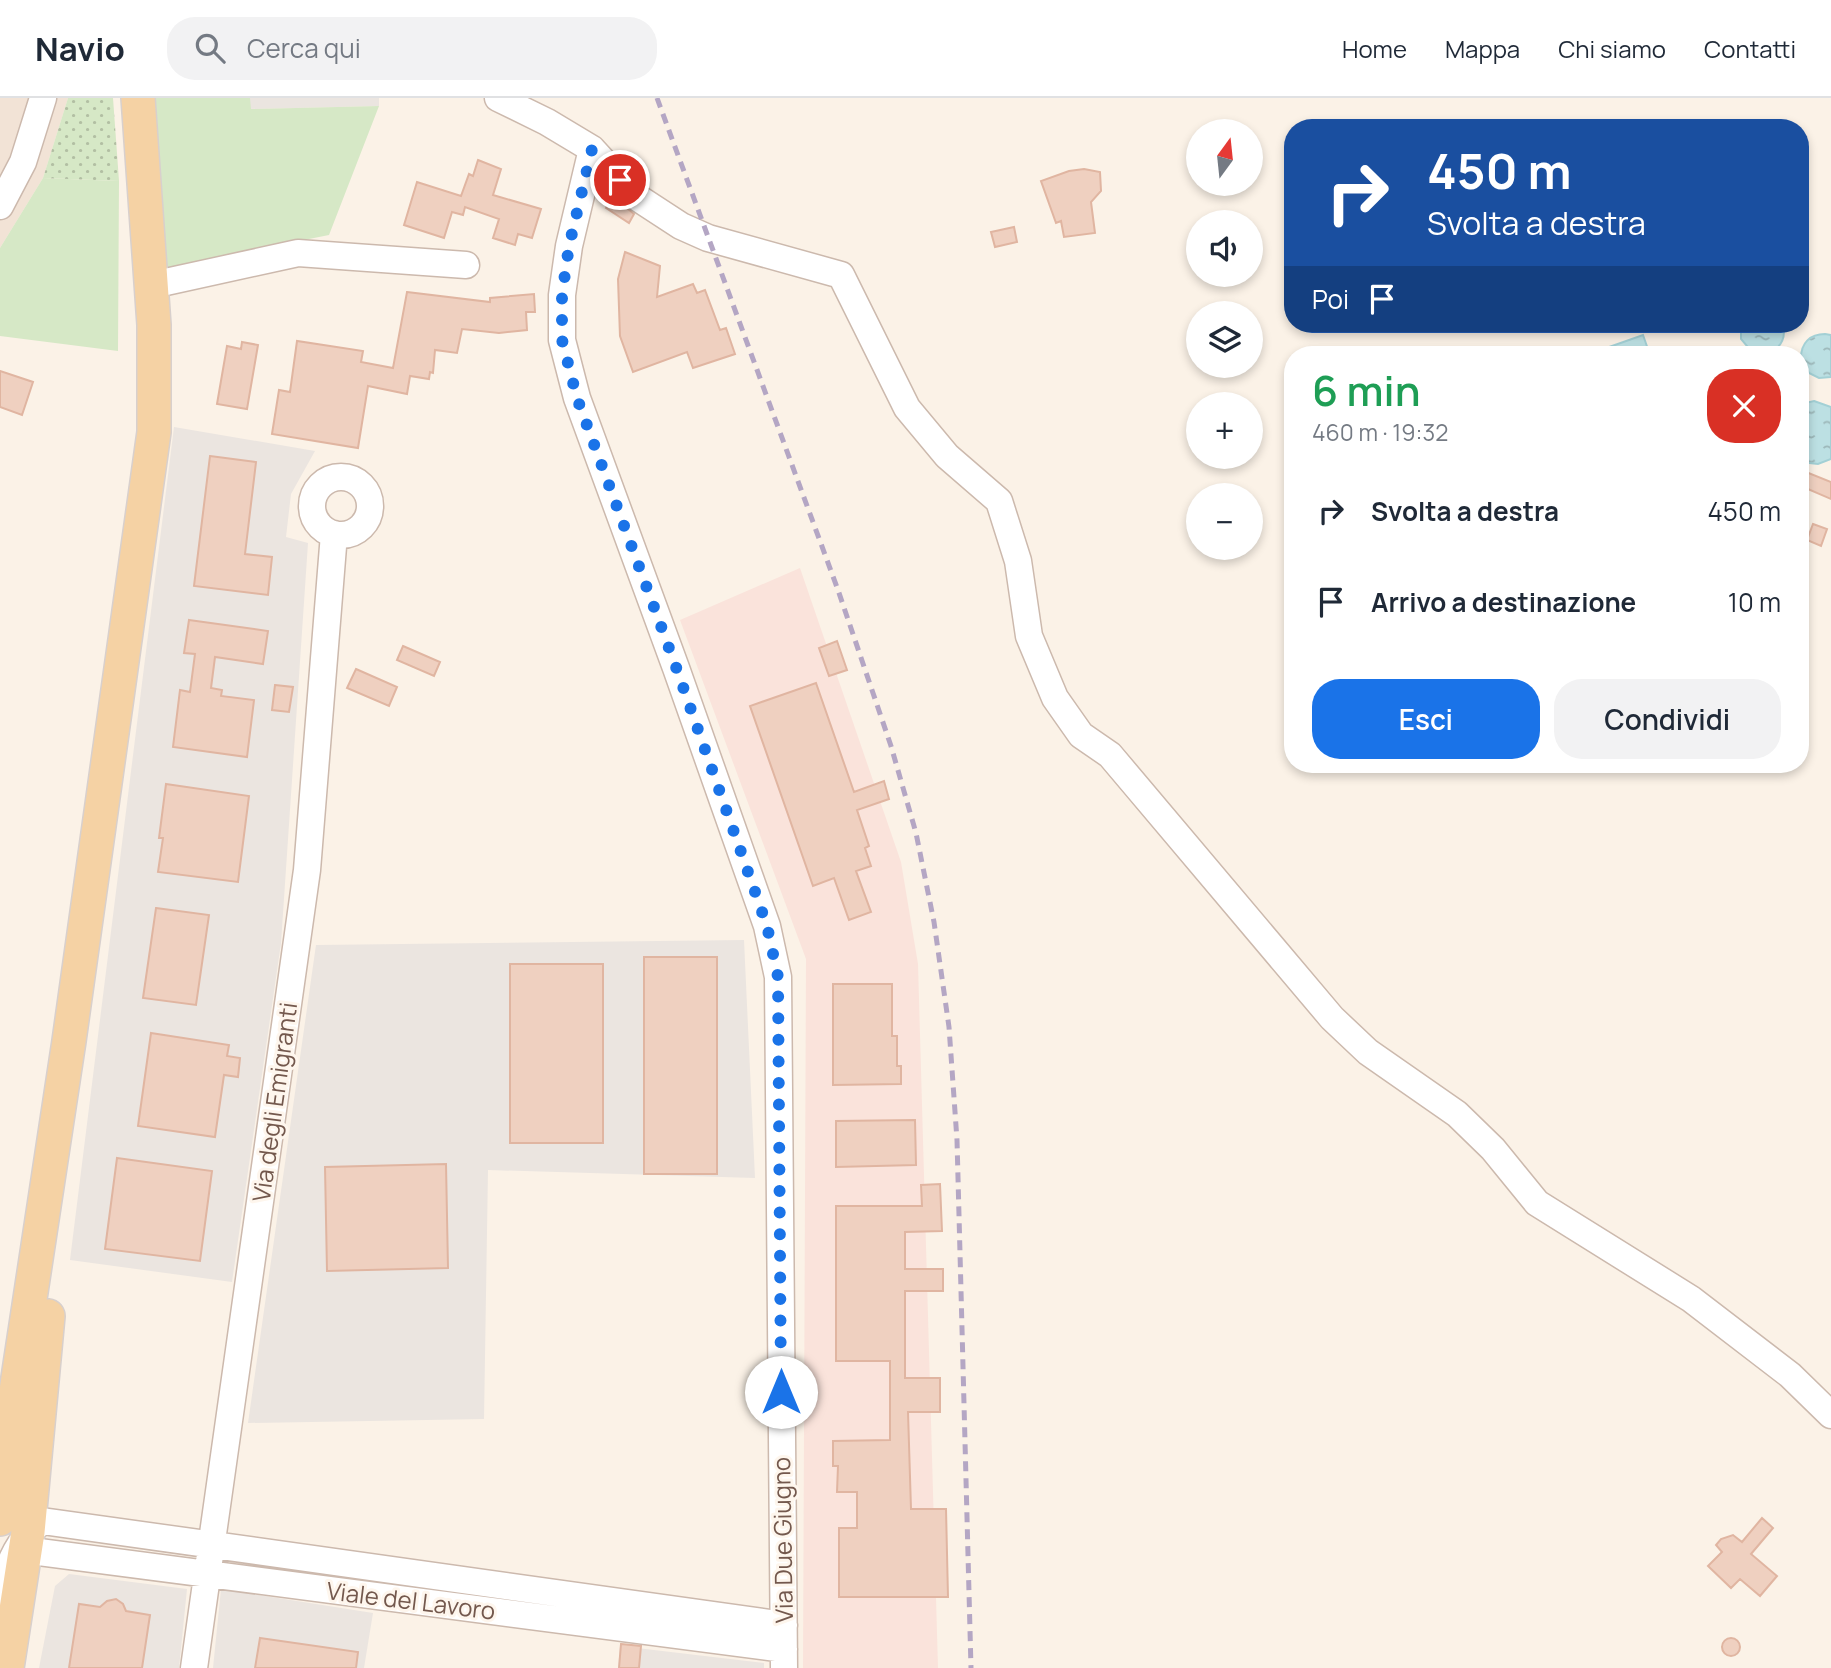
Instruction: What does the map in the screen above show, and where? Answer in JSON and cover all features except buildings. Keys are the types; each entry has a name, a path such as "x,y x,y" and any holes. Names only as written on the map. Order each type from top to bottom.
{"main road":[{"path":"27,1531 19,1367 69,1041 153,432 154,325 138,98"},
{"path":"8,1668 34,1471 69,1041"}],"street":[{"path":"0,206 23,162 43,98"},
{"path":"498,98 547,121 592,149 635,196 681,226 708,237 841,275 907,408 947,456 999,501 1018,561 1029,636 1055,698 1081,735 1110,755 1332,1018 1368,1052 1457,1114 1493,1149 1537,1203 1691,1299 1790,1375 1831,1415"},
{"name":"Via Due Giugno","path":"592,149 569,246 562,295 562,340 577,398 767,926 778,977 784,1647"},
{"path":"152,285 299,253 467,265"},
{"name":"Via degli Emigranti","path":"194,1668 307,870 334,534"},
{"path":"0,1604 3,1583 20,1541 27,1531 212,1545 784,1647"},
{"name":"Viale del Lavoro","path":"27,1531 209,1574 784,1647"}],"shaded area":[{"path":"0,98 68,98 43,178 0,248"},
{"path":"250,98 379,98 379,106 250,109"},
{"path":"174,427 315,451 291,494 286,537 308,543 281,943 232,1282 70,1260"},
{"path":"800,568 901,862 918,964 938,1668 803,1668 806,959 680,620"},
{"path":"744,940 755,1178 488,1170 484,1419 248,1423 316,945"},
{"path":"69,1574 187,1589 179,1668 39,1668 55,1586"},
{"path":"221,1589 373,1613 364,1668 213,1668"},
{"path":"620,1646 764,1663 764,1668 618,1668"}],"green space":[{"path":"68,98 113,98 119,181 43,178"},
{"path":"151,98 250,98 251,109 379,106 329,235 165,268"},
{"path":"43,178 119,181 118,351 0,336 0,248"}],"water":[{"path":"1741,333 1784,333 1778,346 1747,346 1741,339"},
{"path":"1820,334 1831,335 1831,377 1819,378 1809,373 1809,346 1804,346 1811,338"},
{"path":"1643,335 1647,346 1612,346"},
{"path":"1814,401 1831,407 1831,459 1818,464 1809,463 1809,402"}],"railway":[{"path":"657,98 838,590 891,746 916,833 934,922 949,1027 957,1140 971,1668"}],"route":[{"path":"620,180 592,149 569,246 562,295 562,340 577,398 767,926 778,977 781,1392"}]}
